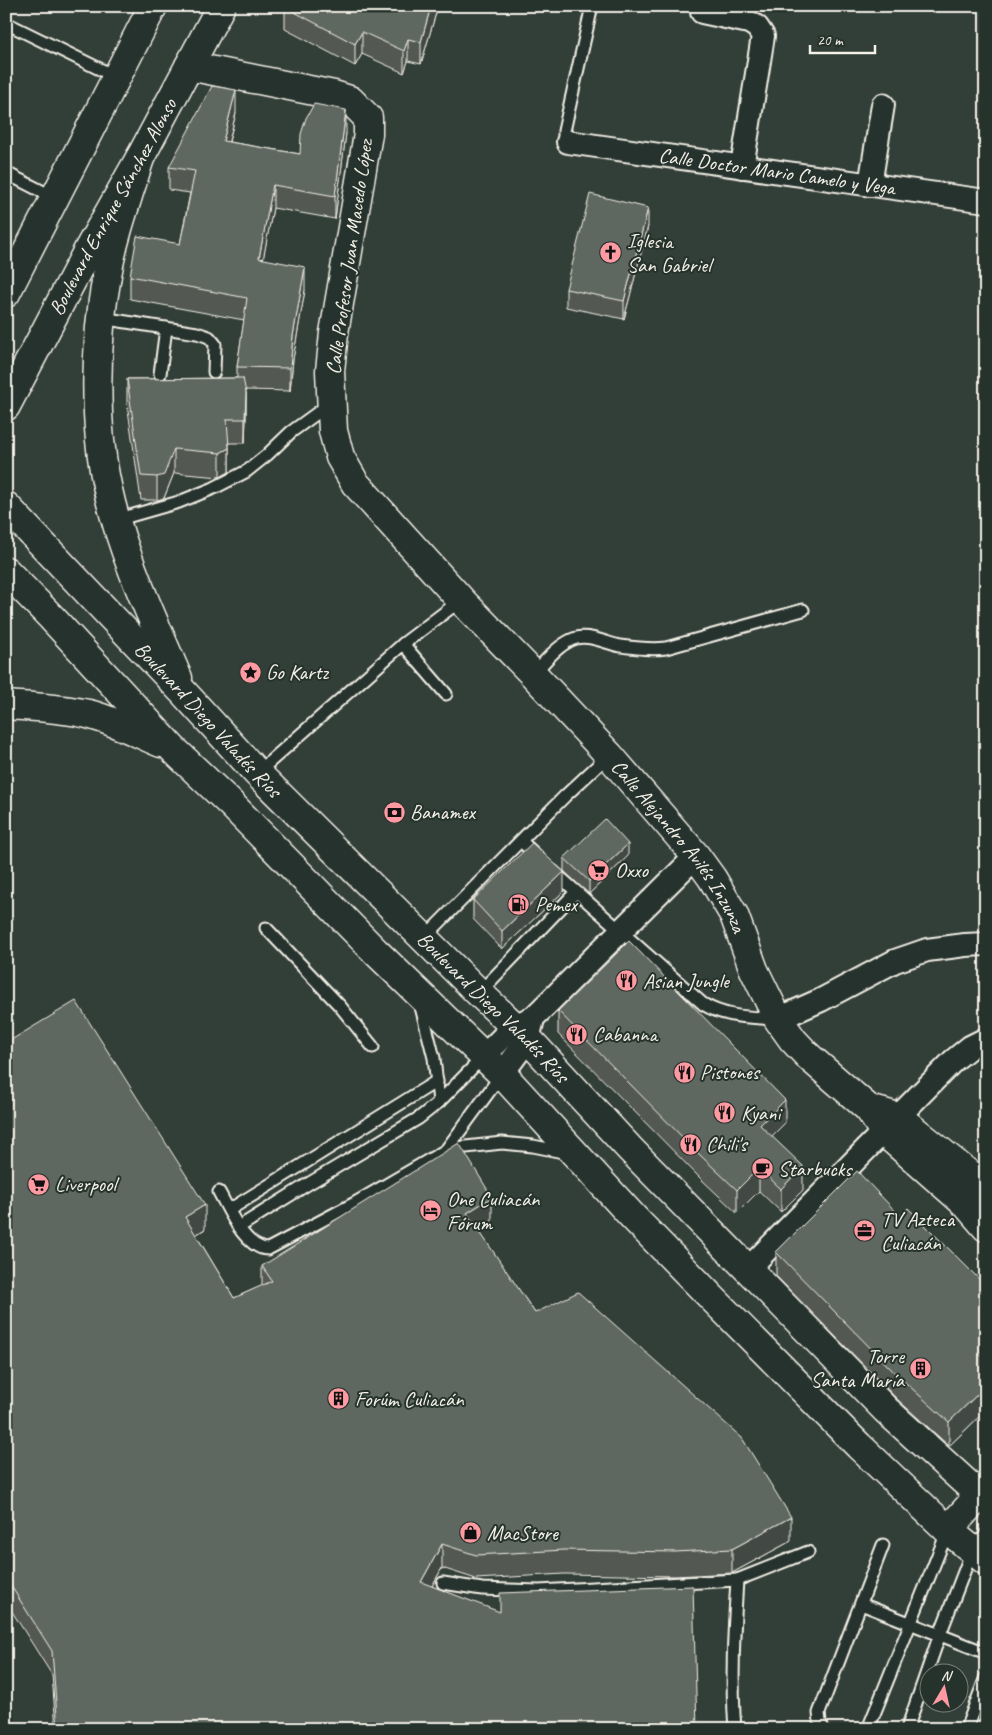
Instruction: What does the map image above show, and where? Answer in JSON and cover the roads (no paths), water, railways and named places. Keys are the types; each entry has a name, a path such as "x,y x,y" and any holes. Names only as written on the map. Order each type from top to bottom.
{"main road":[{"path":"6,294 153,6"},
{"name":"Boulevard Enrique Sánchez Alonso","path":"6,406 88,250 140,158 221,6"},
{"name":"Calle Profesor Juan Macedo López","path":"189,66 334,94 350,100 368,118 368,134 334,333 330,371 333,431 340,457 355,483 461,600"},
{"path":"140,158 107,274 101,318 98,397 100,443 108,490 116,520 184,693"},
{"name":"Boulevard Diego Valadés Ríos","path":"6,506 184,693 257,773 479,993 525,1028 630,1149 886,1410 984,1495"},
{"name":"Boulevard Diego Valadés Ríos","path":"6,571 173,749 231,804 416,991 493,1065 641,1225 859,1446 948,1530 981,1549"},
{"name":"Calle Alejandro Avilés Inzunza","path":"461,600 609,755 696,856 712,878 734,915 754,970 778,1019 793,1040 809,1057 891,1125 986,1188"},
{"path":"6,706 51,707 89,714 119,724 173,749"},
{"name":"Calle Alejandro Avilés Inzunza","path":"891,1125 986,1227"},
{"path":"948,1530 984,1495"}],"street":[{"path":"702,12 749,22 757,27 763,36 742,167"},
{"path":"870,184 883,105"},
{"name":"Calle Doctor Mario Camelo y Vega","path":"568,142 986,201"},
{"path":"493,1065 525,1028 696,856"},
{"path":"778,1019 821,1000 903,958 926,950 986,944"},
{"path":"748,1268 954,1060 970,1047 986,1038"}],"lane":[{"path":"568,142 564,136 564,131 592,6"},
{"path":"6,23 116,77"},
{"path":"6,173 55,198"},
{"path":"101,318 197,333 213,340 216,351 214,372"},
{"path":"160,374 166,328"},
{"path":"116,520 179,502 247,472 268,455 291,432 331,403"},
{"path":"257,773 403,644 461,600"},
{"path":"533,674 560,646 572,638 585,637 618,646 652,650 666,648 803,610"},
{"path":"403,644 446,694"},
{"path":"424,938 565,796 609,755"},
{"path":"521,840 576,892 703,1004 714,1011 729,1015 778,1019"},
{"path":"479,993 576,892"},
{"path":"266,928 340,1006 373,1047"},
{"path":"416,991 434,1058 439,1102"},
{"path":"239,1227 420,1118 439,1102 493,1065"},
{"path":"446,1150 493,1065"},
{"path":"229,1210 437,1081"},
{"path":"337,1143 348,1161"},
{"path":"219,1192 239,1227 256,1247 268,1249 355,1203 446,1150 502,1143 576,1155"},
{"path":"868,1729 948,1530"},
{"path":"823,1729 819,1713 883,1545"},
{"path":"907,1729 940,1634 981,1549"},
{"path":"443,1583 482,1589 539,1591 737,1580 808,1552"},
{"path":"735,1729 733,1651 737,1580"},
{"path":"861,1604 986,1652"},
{"path":"966,1729 986,1677"}],"place":[{"name":"Iglesia San Gabriel","path":"611,253"},
{"name":"Go Kartz","path":"250,672"},
{"name":"Banamex","path":"394,812"},
{"name":"Oxxo","path":"599,870"},
{"name":"Pemex","path":"519,904"},
{"name":"Asian Jungle","path":"627,981"},
{"name":"Cabanna","path":"577,1034"},
{"name":"Pistones","path":"684,1072"},
{"name":"Kyani","path":"725,1113"},
{"name":"Chili's","path":"690,1144"},
{"name":"Starbucks","path":"762,1169"},
{"name":"Liverpool","path":"39,1184"},
{"name":"One Culiacán Fórum","path":"431,1211"},
{"name":"TV Azteca Culiacán","path":"865,1231"},
{"name":"Torre Santa María","path":"920,1368"},
{"name":"Forúm Culiacán","path":"339,1399"},
{"name":"MacStore","path":"471,1533"}]}
